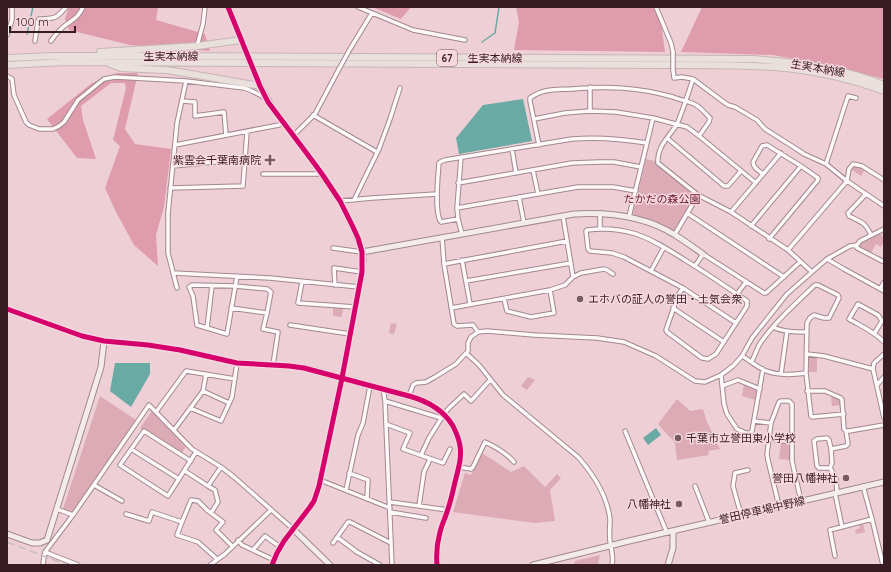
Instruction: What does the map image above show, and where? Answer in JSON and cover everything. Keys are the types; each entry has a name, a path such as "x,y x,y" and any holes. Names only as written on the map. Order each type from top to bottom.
{"main road":[{"name":"67","path":"53,56 197,46 241,40"},
{"name":"生実本納線","path":"7,58 53,56 753,59 783,61 816,66 849,73 884,85"},
{"name":"67","path":"101,62 121,68 166,70 260,86"},
{"name":"生実本納線","path":"7,65 101,62 755,66 791,69 826,75 857,82 884,91"}],"street":[{"path":"7,35 12,20 12,7"},
{"path":"35,41 39,19 55,18 60,15 66,7"},
{"path":"51,41 62,28 80,15 83,7"},
{"path":"197,46 205,7"},
{"path":"228,7 268,102"},
{"path":"358,7 413,30 464,40"},
{"path":"656,7 672,42 674,78 682,77 693,79 728,105 735,107 757,120 765,129 804,154 826,164 884,206"},
{"path":"294,135 315,114 350,49 372,13"},
{"path":"7,76 12,79 14,95 26,122 29,125 39,129 53,129 59,126 64,122 78,100 104,79 116,77 186,81 244,88 254,91 268,102 294,135 340,201 358,238 362,252 362,272 342,378 314,501 280,547 273,562 242,545 238,540"},
{"path":"693,79 676,124 660,148 657,159 658,163 698,195 731,212 788,250 812,272"},
{"path":"177,288 168,253 168,213 177,123 186,81"},
{"path":"590,87 590,111"},
{"path":"539,145 530,98 543,91 590,87 635,88 685,101 697,106 710,118 710,122 699,136"},
{"path":"354,200 377,152 400,88"},
{"path":"826,164 848,96 856,98"},
{"path":"182,102 195,102 195,116 224,112 226,135"},
{"path":"534,119 566,113 590,111 616,112 653,118 687,127 756,183"},
{"path":"313,115 377,152"},
{"path":"629,217 653,118"},
{"path":"175,145 247,132 279,125 283,122"},
{"path":"170,188 243,186 247,132"},
{"path":"667,138 724,186 728,186 741,171"},
{"path":"458,219 441,222 438,219 437,194 439,164 442,161 572,139 623,139 647,143"},
{"path":"763,174 753,165 753,162 762,146 767,145 818,178 818,180 770,239"},
{"path":"512,149 516,172"},
{"path":"731,212 781,153"},
{"path":"461,157 457,208 462,234"},
{"path":"173,166 245,159"},
{"path":"458,183 572,163 614,162 641,167"},
{"path":"788,250 847,180 853,164 862,166 884,180"},
{"path":"751,226 801,166"},
{"path":"533,170 538,194"},
{"path":"263,174 322,174"},
{"path":"457,208 568,188 588,186 613,187 636,191"},
{"path":"340,201 437,194"},
{"path":"866,194 848,214 867,227 871,235"},
{"path":"675,234 698,195"},
{"path":"520,197 524,223"},
{"path":"332,248 362,252 374,251 442,237 574,214 600,213 629,217 650,223 675,234 764,293 766,293 800,262"},
{"path":"600,213 600,229"},
{"path":"687,213 784,276"},
{"path":"563,216 573,277"},
{"path":"683,288 678,295 666,330 702,358 708,359 716,354 747,306 747,301 695,266 651,240 635,234 613,229 586,231 588,249 590,251 612,253 624,257 683,288 736,323"},
{"path":"409,396 413,385 416,383 426,382 456,364 468,351 468,343 471,337 478,332 487,331 597,338 624,342 656,356 695,381 705,382 721,375 733,366 742,356 752,338 772,312 788,294 827,259 850,246 857,245 860,241 883,230 884,235"},
{"path":"442,237 444,264 455,325 473,325 478,332"},
{"path":"444,264 567,241"},
{"path":"857,245 857,248 884,262"},
{"path":"651,271 664,247"},
{"path":"695,266 703,254"},
{"path":"827,259 844,270 884,291"},
{"path":"462,260 470,304"},
{"path":"466,281 571,263"},
{"path":"335,285 334,268 362,272"},
{"path":"451,308 550,290 566,285 573,277 581,273 607,270 614,274"},
{"path":"173,273 270,278 359,287"},
{"path":"237,276 235,286 232,308 227,334 197,325 193,296 190,287 192,285 235,286 267,290 271,292 263,329 278,332 273,365"},
{"path":"302,282 298,303 355,307"},
{"path":"737,294 746,282"},
{"path":"880,289 884,282"},
{"path":"752,362 761,343 773,327 815,285 838,295 839,298 828,318 814,315 807,323 806,373 810,415 812,417 844,414"},
{"path":"207,328 212,286"},
{"path":"504,299 507,311 532,317 554,313 550,290"},
{"path":"874,334 882,321 878,315 858,304 849,319 874,334 880,337 884,342"},
{"path":"232,308 267,313"},
{"path":"673,308 724,342"},
{"path":"7,309 82,336 104,341 164,347 237,363 304,368 409,396 436,407 443,416 450,421 458,436 461,455 448,510 438,540 436,552 437,565"},
{"path":"290,325 350,334"},
{"path":"773,327 787,331 807,332"},
{"path":"781,374 787,331"},
{"path":"7,534 32,543 40,543 47,540 101,367 104,341"},
{"path":"466,353 479,365 503,395 578,457 598,484 603,494 610,519 610,546 613,558 612,565"},
{"path":"807,354 824,356 873,369"},
{"path":"884,354 874,363 873,369 882,402 884,418"},
{"path":"742,356 763,369 771,372 792,375 806,373"},
{"path":"190,408 221,422 232,397 237,363"},
{"path":"721,375 727,414 737,429 746,433 752,431 763,369"},
{"path":"156,412 186,371 235,379"},
{"path":"174,430 203,391 206,374"},
{"path":"877,384 884,378"},
{"path":"421,455 429,438 449,408 464,394 471,401 490,380"},
{"path":"722,386 738,380 760,389"},
{"path":"346,490 358,435 363,423 370,386"},
{"path":"383,389 385,401 392,565"},
{"path":"203,391 229,403"},
{"path":"807,391 825,391 841,398 842,400 844,428 846,431 848,444 846,446 831,449"},
{"path":"385,401 443,416"},
{"path":"779,506 767,454 771,423 779,402 781,401 789,401 792,404 792,461 801,501"},
{"path":"43,565 45,552 73,515 149,405 192,449 222,467 293,529 328,564"},
{"path":"754,421 771,423"},
{"path":"386,424 410,433 403,449 443,463 450,449"},
{"path":"846,431 884,425"},
{"path":"190,461 144,431 120,465 168,496 196,452"},
{"path":"625,431 667,532"},
{"path":"827,438 829,440 832,463 830,468 819,468 817,466 814,441 817,439 827,438"},
{"path":"770,439 792,442"},
{"path":"459,467 471,469 474,467 485,442 500,450 514,462"},
{"path":"131,449 179,479"},
{"path":"419,506 424,472 430,459"},
{"path":"208,486 222,467"},
{"path":"830,468 836,478 836,493 842,527"},
{"path":"741,515 733,486 735,473 748,470"},
{"path":"185,471 215,490 218,502 210,513"},
{"path":"350,473 368,480 367,499"},
{"path":"320,480 390,510 426,518"},
{"name":"誉田停車場中野線","path":"533,565 709,522 884,482"},
{"path":"94,484 122,501"},
{"path":"695,486 709,522"},
{"path":"863,486 883,565"},
{"path":"217,559 198,542 177,534 191,500 198,501 210,513 223,522 216,530 232,546"},
{"path":"390,502 448,510"},
{"path":"57,509 73,515"},
{"path":"210,565 225,554 271,510"},
{"path":"126,514 149,521 152,512 182,522"},
{"path":"835,556 830,530 872,519"},
{"path":"333,542 348,522 350,522 391,543"},
{"path":"668,565 672,548 673,531"},
{"path":"253,550 265,536 280,547"},
{"path":"337,537 357,552 380,565"},
{"path":"45,552 78,565"}],"green space":[{"name":"たかだの森公園","path":"646,159 655,161 694,194 695,197 674,230 634,215 633,213"},
{"path":"854,166 861,166 865,169 861,176 852,170"},
{"path":"881,233 884,240 881,247 876,244 871,253 860,247 859,245 863,241"},
{"path":"333,307 343,308 342,317 333,316"},
{"path":"391,323 397,324 394,334 389,333"},
{"path":"810,356 817,356 817,372 809,372"},
{"path":"528,377 535,380 527,390 521,386"},
{"path":"744,384 755,389 757,393 756,400 742,396"},
{"path":"100,396 136,420 72,512 63,509"},
{"path":"831,396 837,398 841,405 832,406"},
{"path":"677,399 690,411 703,409 707,422 720,449 708,451 709,455 677,460 675,443 658,424"},
{"path":"152,411 186,447 181,454 140,428"},
{"path":"781,443 790,444 791,460 779,459"},
{"path":"482,453 511,472 524,466 545,487 557,474 561,478 550,490 555,521 535,523 453,512 465,473 471,475"},
{"path":"863,524 865,532 856,534 855,530 860,528 859,525"},
{"path":"600,555 598,565 574,565 575,561"}],"shaded area":[{"path":"69,7 158,7 156,20 205,34 210,51 130,45 69,30 65,19"},
{"path":"372,7 411,7 401,19"},
{"path":"516,7 659,7 665,52 514,50 519,22"},
{"path":"702,7 884,7 884,79 837,67 773,55 681,52"},
{"path":"117,73 138,73 125,129 135,144 171,149 164,207 156,235 158,266 134,245 105,188 120,146 113,140 126,88 125,83 111,83 81,106 83,120 96,159 77,158 47,119 92,83"}],"water":[{"path":"523,99 532,141 459,154 456,138 483,105"},
{"path":"115,363 150,363 150,374 131,407 110,391"},
{"path":"656,428 661,435 648,445 643,438"}],"waterway":[{"path":"27,34 33,7"},
{"path":"482,42 495,33 499,7"}],"railway":[{"path":"7,542 67,565"}],"cycle path":[{"path":"228,7 268,102 322,174 340,201 358,238 362,252 362,272 342,378 319,486 314,501 284,541 272,565"},
{"path":"7,309 82,336 104,341 148,345 180,350 237,363 304,368 409,396 434,406 449,420 460,443 459,464 452,496 439,536 437,565"}],"place":[{"name":"紫雲会千葉南病院","path":"270,160"},
{"name":"エホバの証人の誉田・土気会衆","path":"580,299"},
{"name":"千葉市立誉田東小学校","path":"678,438"},
{"name":"誉田八幡神社","path":"846,478"},
{"name":"八幡神社","path":"679,504"}]}
